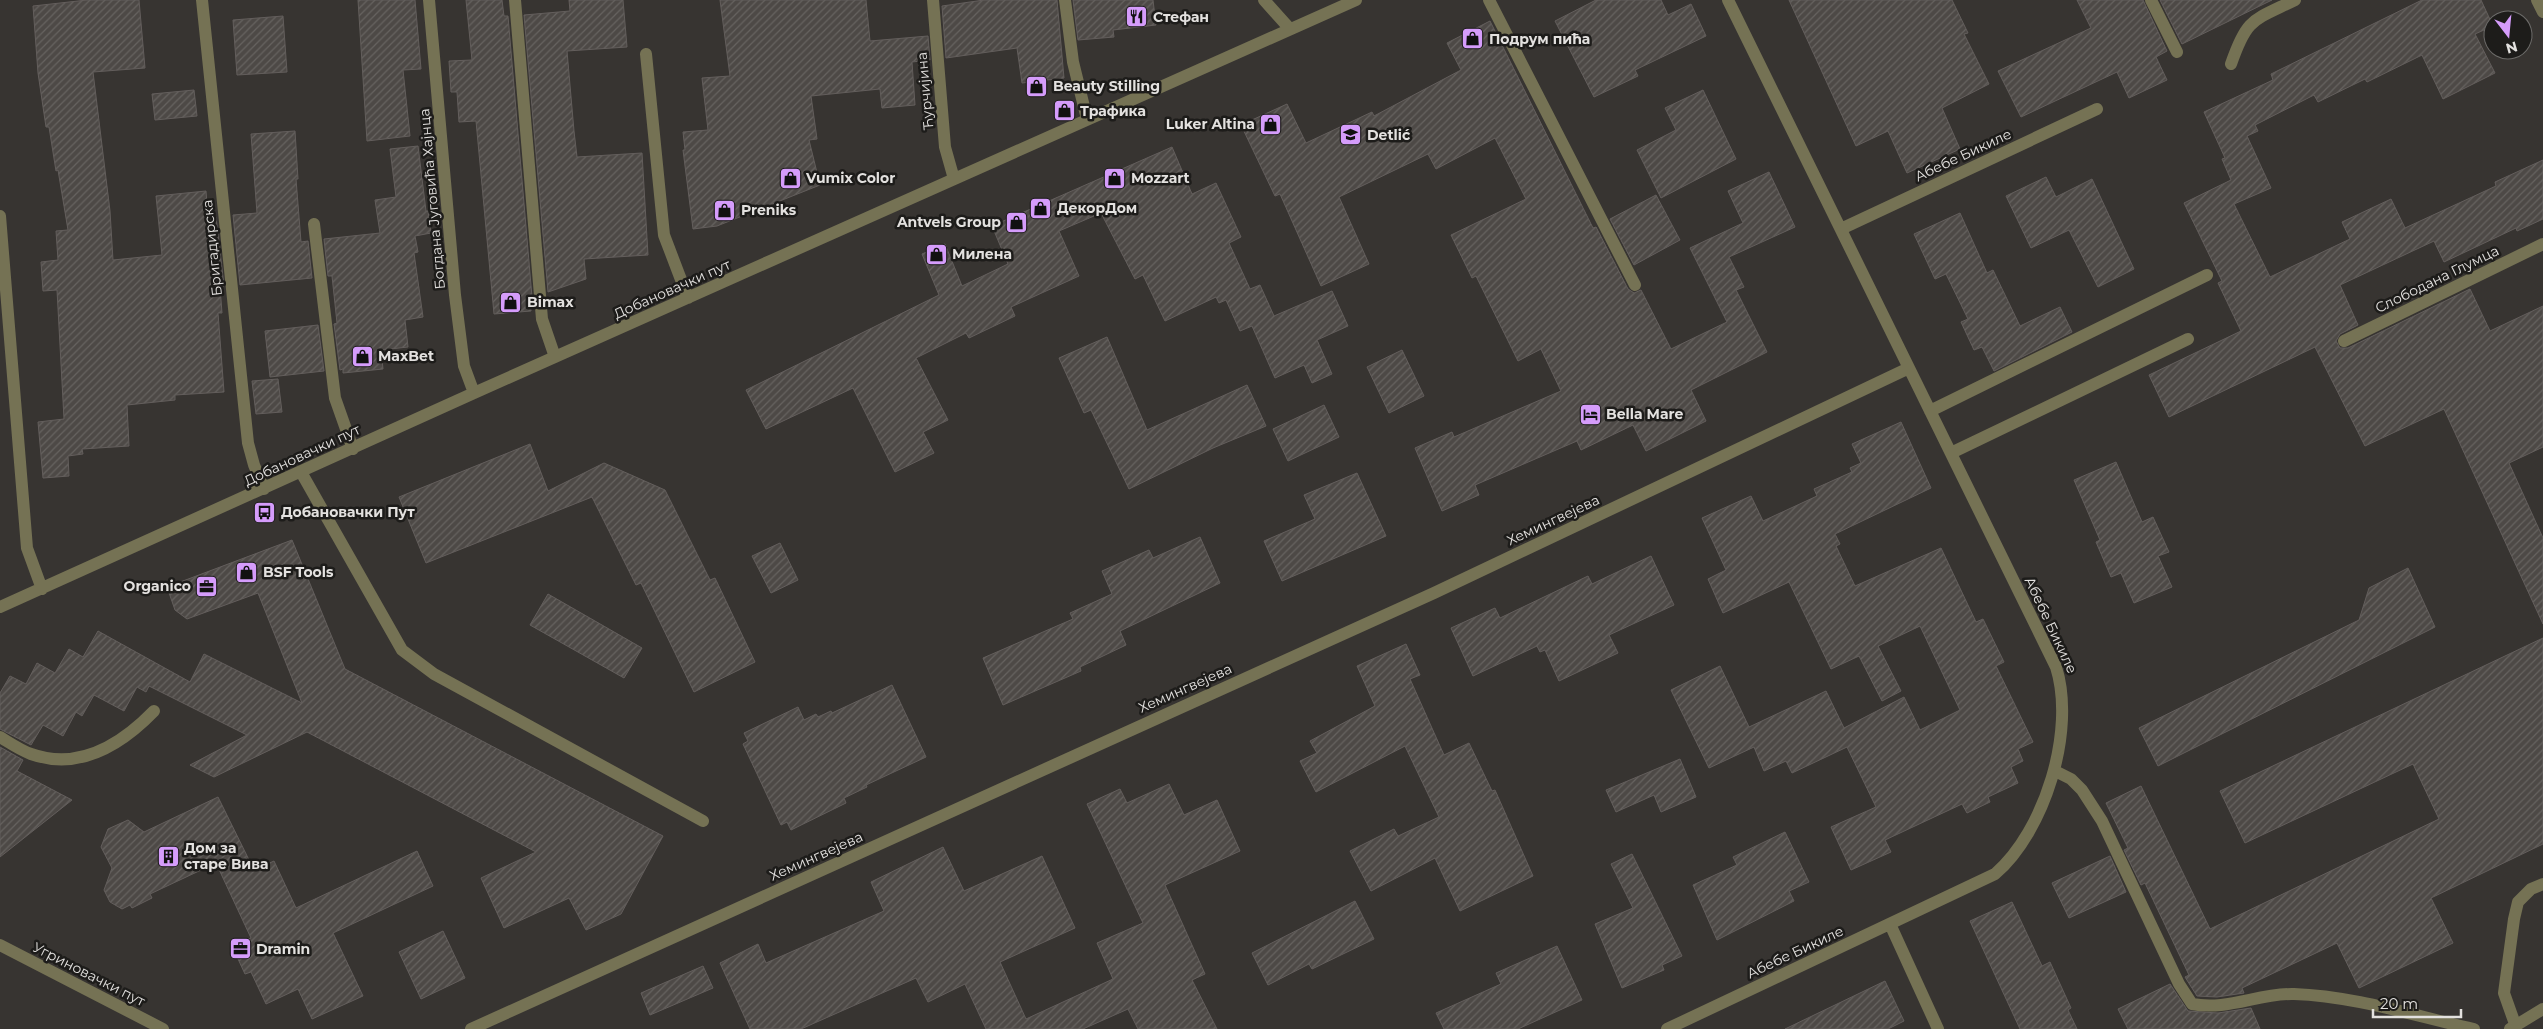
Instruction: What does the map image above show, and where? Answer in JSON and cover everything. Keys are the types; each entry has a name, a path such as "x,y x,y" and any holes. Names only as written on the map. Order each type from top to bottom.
{"street":[{"name":"Бригадирска","path":"202,0 248,443 254,465 264,489"},
{"name":"Богдана Југовића Хајнца","path":"429,0 455,295 464,366 474,393"},
{"path":"515,0 542,319 555,358"},
{"name":"Ћурчијина","path":"933,0 945,147 954,179"},
{"path":"1065,0 1072,62 1087,119"},
{"path":"1264,0 1290,29"},
{"name":"Добановачки пут","path":"0,607 354,449 474,393 1356,0"},
{"path":"1489,0 1635,285"},
{"name":"Абебе Бикиле","path":"1668,1029 1977,884 2007,863 2040,808 2055,771 2063,699 2056,667 1842,228 1728,0"},
{"path":"2151,0 2177,52"},
{"path":"2231,64 2241,37 2248,25 2295,0"},
{"path":"2537,0 2543,12"},
{"path":"646,54 664,235 688,298"},
{"name":"Абебе Бикиле","path":"1842,228 2096,109"},
{"path":"0,216 27,548 42,588"},
{"path":"314,224 335,398 354,449"},
{"name":"Слободана Глумца","path":"2344,341 2543,244"},
{"path":"1930,411 2207,275"},
{"path":"1951,452 2188,340"},
{"name":"Хемингвејева","path":"471,1029 1434,593 1909,368"},
{"path":"301,472 402,650 434,674 703,821"},
{"path":"0,738 30,754 52,760 70,760 86,756 119,741 139,727 154,711"},
{"path":"2055,771 2071,779 2082,790 2102,821 2179,984 2192,1004 2220,1006 2279,994 2302,994 2334,998 2474,1029"},
{"path":"2543,884 2531,889 2518,902 2504,993 2513,1027 2543,1009"},
{"path":"1890,924 1938,1029"},
{"name":"Угриновачки пут","path":"0,945 157,1027"}],"building":[{"path":"87,0 139,0 145,68 93,72 110,211 113,260 162,255 156,196 206,191 208,217 216,217 224,286 220,287 222,313 218,313 224,392 175,395 175,400 127,405 129,446 82,449 83,454 68,456 69,476 43,478 38,422 64,419 57,290 43,291 41,262 58,260 56,231 68,230 49,127 46,127 38,73 33,6"},
{"path":"358,0 415,0 421,69 403,70 410,136 367,141"},
{"path":"466,0 502,0 504,16 508,16 532,297 530,298 531,311 494,314 476,121 459,122 457,92 451,92 449,61 472,60"},
{"path":"569,0 623,0 627,47 567,51 574,131 577,157 642,153 648,255 584,259 586,279 548,292 524,15 570,11"},
{"path":"720,0 866,0 870,41 928,36 930,60 912,62 915,105 882,108 880,89 811,96 817,139 809,140 820,185 717,226 693,229 683,150 685,150 683,132 708,130 702,78 730,76"},
{"path":"984,0 1057,0 1064,78 1022,83 1017,48 946,58 942,6"},
{"path":"1073,0 1153,0 1156,25 1113,30 1114,37 1078,40"},
{"path":"1596,0 1661,0 1668,15 1691,4 1706,36 1635,70 1638,76 1594,97 1555,21"},
{"path":"1789,0 1952,0 1968,33 1964,34 1989,84 1942,108 1960,149 1907,173 1888,131 1856,146"},
{"path":"2077,0 2143,0 2167,51 2156,57 2167,80 2129,98 2117,72 2021,117 1998,71 2091,28"},
{"path":"2160,0 2272,0 2182,44"},
{"path":"2422,0 2481,0 2486,10 2483,10 2483,30 2475,34 2483,50 2483,60 2488,60 2495,73 2443,99 2422,55 2367,82 2365,79 2318,102 2314,95 2255,125 2258,131 2247,136 2271,188 2234,204 2270,277 2350,239 2342,222 2391,199 2405,228 2496,186 2495,182 2543,160 2543,219 2517,231 2516,228 2444,262 2434,241 2340,285 2358,325 2340,334 2336,341 2340,348 2348,348 2470,289 2490,331 2543,306 2543,447 2509,463 2543,538 2543,624 2444,409 2365,446 2315,347 2169,417 2149,375 2241,331 2218,283 2222,281 2184,203 2231,180 2222,159 2225,158 2204,112 2273,80 2271,74"},
{"path":"283,16 287,72 237,75 233,20"},
{"path":"1490,21 1593,228 1596,227 1628,289 1634,293 1641,290 1671,349 1727,322 1690,248 1743,223 1728,191 1769,172 1795,227 1729,257 1744,287 1736,290 1767,352 1691,390 1706,421 1646,451 1633,425 1581,450 1577,441 1475,485 1479,495 1442,511 1415,448 1452,432 1454,437 1561,391 1541,349 1518,361 1476,276 1472,278 1451,235 1526,199 1495,138 1436,169 1428,154 1339,197 1369,264 1321,286 1280,194 1275,196 1241,125 1287,104 1306,143 1372,112 1374,116 1461,70 1447,43"},
{"path":"194,90 197,116 155,120 152,94"},
{"path":"1703,90 1736,159 1661,198 1637,150 1676,130 1665,108"},
{"path":"295,131 298,179 296,179 301,242 308,241 312,278 240,285 233,215 257,213 251,134"},
{"path":"418,146 426,211 428,211 431,233 415,236 418,252 414,253 423,317 405,320 408,347 381,350 383,369 343,373 343,369 340,370 334,324 337,323 332,276 328,276 324,239 380,233 375,200 396,197 390,149"},
{"path":"1172,147 1192,194 1216,183 1241,237 1229,243 1250,289 1260,285 1274,316 1332,291 1348,326 1317,340 1332,374 1312,383 1304,365 1275,378 1252,326 1240,331 1226,300 1219,303 1216,297 1165,321 1143,275 1135,279 1101,213 1059,231 1079,276 1011,307 1015,316 969,338 966,333 916,358 948,420 923,432 934,453 895,472 853,388 766,429 746,390 939,295 922,254 945,244 962,286 1008,264 992,226"},
{"path":"2046,177 2056,197 2092,179 2134,269 2098,287 2069,230 2031,248 2006,196"},
{"path":"1656,195 1680,240 1634,265 1610,219"},
{"path":"1960,213 1987,273 1993,270 2020,326 2060,307 2072,332 1994,371 1982,347 1974,350 1961,322 1968,319 1946,274 1935,279 1914,234"},
{"path":"318,325 324,371 270,377 265,331"},
{"path":"1107,337 1147,430 1247,385 1266,426 1213,448 1129,489 1091,410 1084,413 1059,358"},
{"path":"1402,350 1424,396 1389,413 1367,367"},
{"path":"278,379 282,412 256,414 252,381"},
{"path":"1324,405 1339,437 1288,461 1273,429"},
{"path":"1901,422 1931,488 1835,534 1840,544 1836,546 1855,586 1941,548 1976,622 1983,619 2004,662 1996,666 2033,742 2018,749 2023,761 2011,767 2018,783 1988,797 1990,802 1967,813 1962,804 1885,840 1891,852 1851,870 1831,827 1876,807 1847,747 1792,773 1786,761 1764,771 1754,747 1709,768 1671,690 1720,666 1749,727 1826,691 1844,728 1904,697 1920,730 1960,710 1920,626 1878,646 1901,691 1882,701 1859,656 1831,669 1789,582 1723,613 1708,579 1726,570 1702,518 1751,496 1763,521 1817,496 1814,489 1852,472 1850,468 1861,463 1852,444"},
{"path":"530,444 548,491 604,463 665,490 710,580 715,578 755,662 694,692 641,583 636,585 592,497 426,563 399,497"},
{"path":"2116,462 2142,522 2153,517 2169,552 2158,556 2172,587 2134,603 2121,573 2111,577 2096,542 2100,540 2074,480"},
{"path":"1357,473 1386,536 1282,581 1264,541 1315,519 1304,495"},
{"path":"1200,537 1220,583 1120,631 1126,645 1080,667 1081,671 1003,705 983,658 1073,619 1070,613 1112,594 1102,571 1149,550 1153,558"},
{"path":"292,540 345,669 663,836 621,914 586,930 569,898 504,928 481,878 536,852 307,732 214,777 190,765 247,735 149,686 146,692 137,687 124,711 94,695 82,716 76,712 63,736 43,725 31,745 0,729 0,693 10,676 26,684 37,663 55,673 69,649 83,657 98,631 190,682 204,654 302,703 258,593 187,619 175,610 167,587"},
{"path":"780,543 798,580 771,593 752,556"},
{"path":"1651,556 1674,605 1609,635 1618,653 1559,681 1545,650 1540,652 1537,646 1473,676 1451,628 1495,608 1500,618 1588,576 1592,584"},
{"path":"2408,568 2435,627 2158,766 2139,728 2359,620 2369,588"},
{"path":"548,594 642,648 624,678 530,625"},
{"path":"2543,638 2543,844 2431,898 2453,943 2359,988 2337,943 2242,988 2244,993 2217,997 2197,996 2185,977 2189,975 2145,883 2141,885 2124,850 2128,848 2106,803 2141,786 2210,929 2439,819 2413,764 2245,843 2220,791"},
{"path":"1406,644 1420,675 1410,679 1444,755 1469,743 1492,791 1495,790 1533,876 1460,911 1435,858 1371,891 1350,851 1394,829 1398,836 1439,817 1405,746 1316,792 1300,761 1317,753 1310,741 1375,706 1357,666"},
{"path":"892,685 926,757 866,785 867,787 844,798 846,803 791,830 787,822 781,825 743,744 748,741 744,733 798,707 804,720 816,714 818,717 831,711 832,713"},
{"path":"0,747 23,760 17,771 72,800 0,857"},
{"path":"1680,759 1696,797 1661,812 1654,795 1616,812 1606,790"},
{"path":"1169,784 1184,815 1217,800 1240,851 1165,885 1205,974 1192,980 1217,1029 1138,1029 1128,1009 1083,1029 986,1029 965,984 928,1002 916,978 801,1029 750,1029 720,963 758,944 766,963 884,911 871,882 943,847 964,891 1042,856 1075,928 1000,962 1026,1019 1113,979 1097,943 1143,923 1087,804 1120,789 1127,803"},
{"path":"218,797 254,870 274,861 296,908 417,851 433,886 333,933 363,996 312,1019 298,989 266,1004 251,972 245,974 232,946 251,938 216,863 150,894 152,898 132,908 130,905 122,909 110,902 104,890 112,868 101,847 108,829 128,820 144,832"},
{"path":"1785,832 1809,882 1789,891 1794,901 1717,940 1693,885 1737,865 1733,857"},
{"path":"1632,854 1682,956 1662,965 1664,970 1622,988 1595,924 1633,908 1611,864"},
{"path":"2110,856 2126,892 2069,918 2052,883"},
{"path":"1355,901 1374,939 1312,969 1309,964 1268,985 1252,953"},
{"path":"2012,902 2042,966 2050,962 2071,1008 2068,1010 2077,1029 2020,1029 1970,921"},
{"path":"443,931 465,978 421,999 399,952"},
{"path":"1557,946 1582,1000 1518,1029 1444,1029 1436,1013 1501,984 1496,973"},
{"path":"703,966 713,988 650,1015 641,993"},
{"path":"1885,981 1904,1021 1888,1029 1785,1029"},
{"path":"2170,984 2188,1011 2218,1013 2251,1008 2260,1029 2128,1029 2118,1009"}],"place":[{"name":"Стефан","path":"1137,17"},
{"name":"Подрум пића","path":"1473,39"},
{"name":"Beauty Stilling","path":"1037,86"},
{"name":"Трафика","path":"1064,111"},
{"name":"Luker Altina","path":"1271,124"},
{"name":"Detlić","path":"1351,135"},
{"name":"Vumix Color","path":"790,178"},
{"name":"Mozzart","path":"1115,178"},
{"name":"ДекорДом","path":"1041,208"},
{"name":"Preniks","path":"725,210"},
{"name":"Antvels Group","path":"1017,222"},
{"name":"Милена","path":"936,254"},
{"name":"Bimax","path":"511,302"},
{"name":"MaxBet","path":"362,356"},
{"name":"Bella Mare","path":"1590,414"},
{"name":"Добановачки Пут","path":"265,512"},
{"name":"BSF Tools","path":"247,572"},
{"name":"Organico","path":"207,586"},
{"name":"Дом за старе Вива","path":"168,856"},
{"name":"Dramin","path":"240,949"}]}
